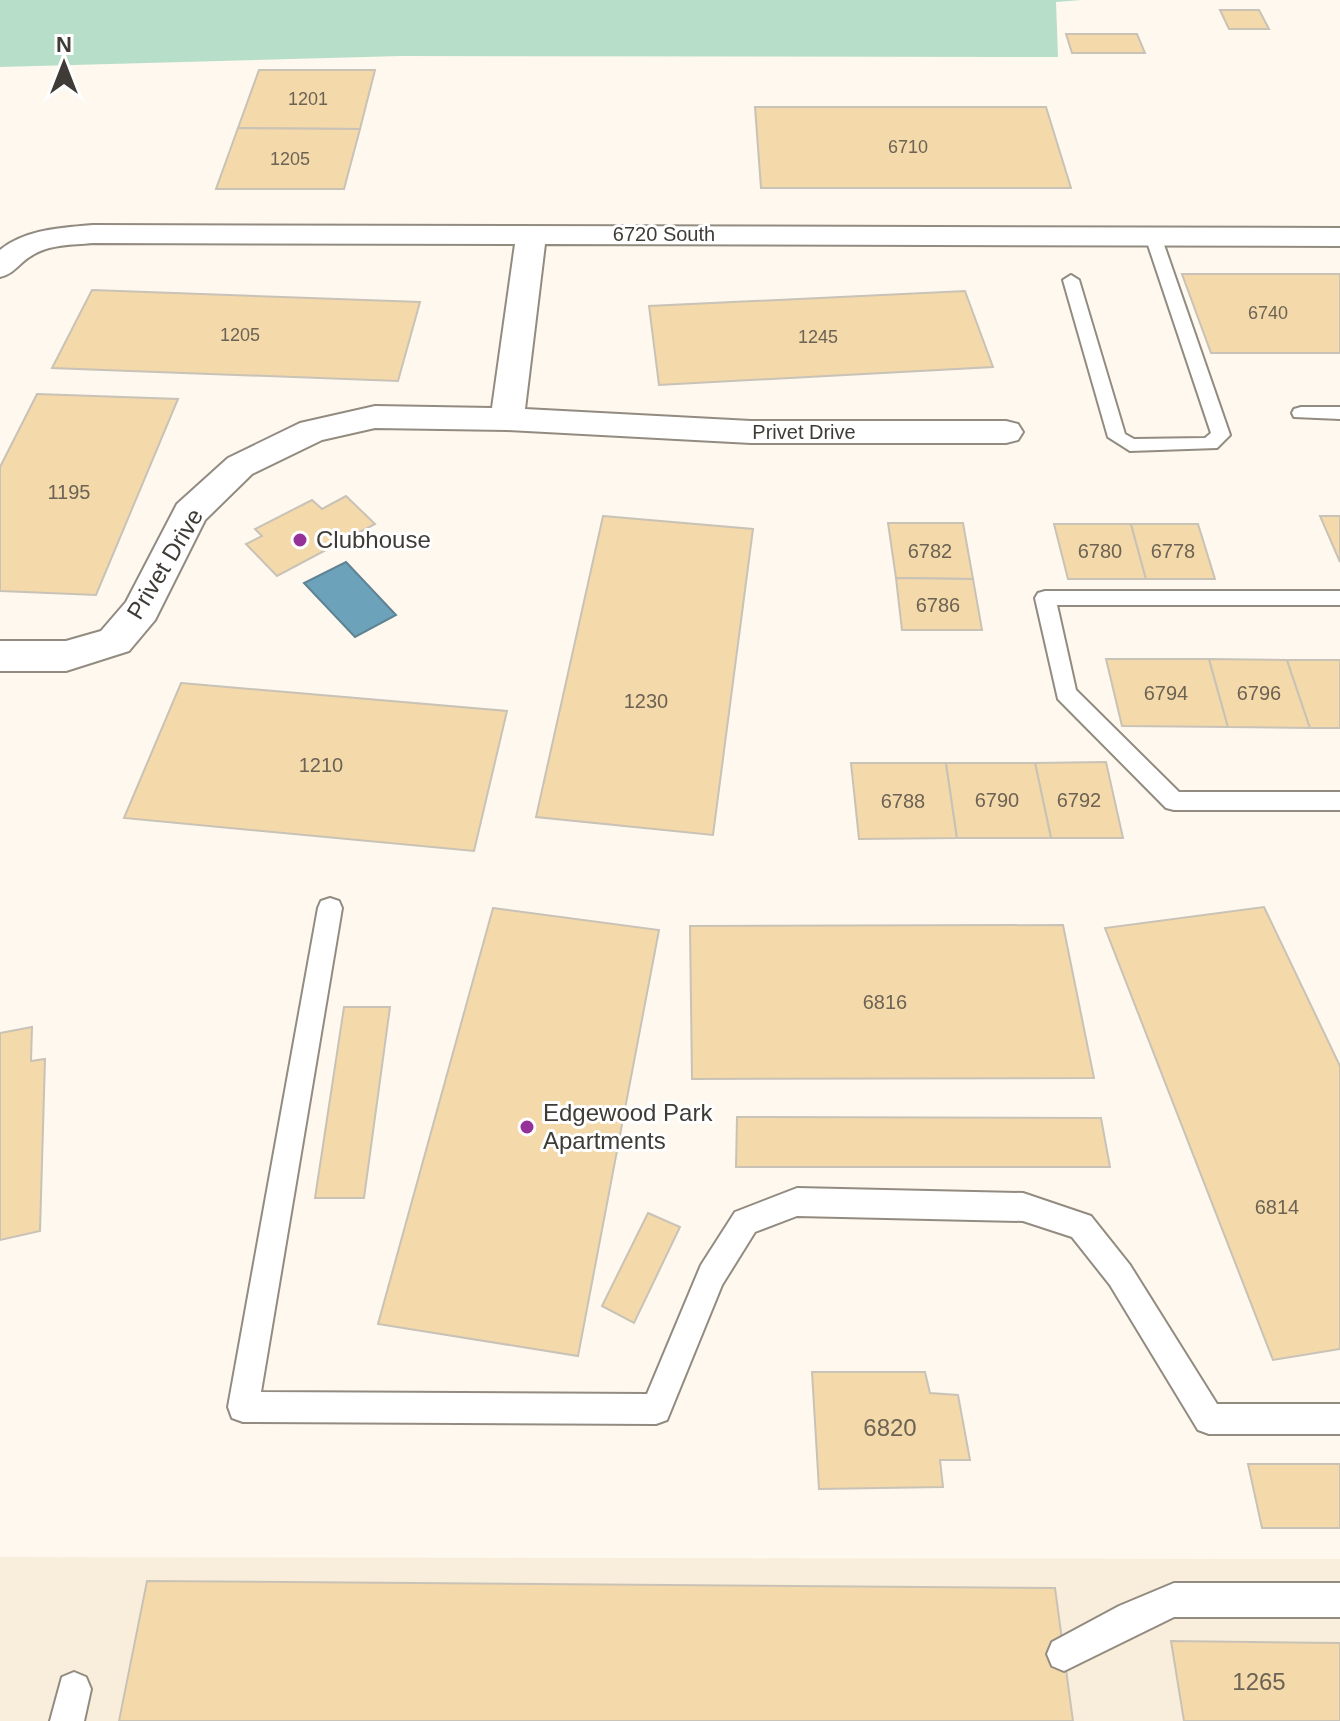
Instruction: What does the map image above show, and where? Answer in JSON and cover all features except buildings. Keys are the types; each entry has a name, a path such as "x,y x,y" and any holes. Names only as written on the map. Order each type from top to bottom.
{"street":[{"name":"6720 South","path":"0,268 9,254 32,241 93,234 1340,237"},
{"path":"507,419 531,235"},
{"name":"Privet Drive","path":"0,656 66,656 115,641 141,610 190,513 240,466 300,437 375,417 507,419 751,432 1006,432"}],"lane":[{"path":"1071,280 1117,437 1130,445 1210,444 1221,435 1153,236"},
{"path":"1301,413 1340,413"},
{"path":"1340,598 1045,598 1066,693 1174,801 1340,801"},
{"path":"330,908 243,1407 656,1409 711,1275 745,1222 797,1202 1023,1207 1081,1226 1120,1275 1209,1419 1340,1419"},
{"path":"1064,1654 1131,1618 1174,1600 1340,1600"}],"shaded area":[{"path":"0,1557 1340,1559 1340,1721 0,1721"}],"green space":[{"path":"0,0 1081,0 1056,2 1058,57 401,56 0,67"}],"water":[{"path":"346,562 396,615 355,637 304,583"}],"place":[{"name":"Clubhouse","path":"300,540"},
{"name":"Edgewood Park Apartments","path":"527,1127"}]}
